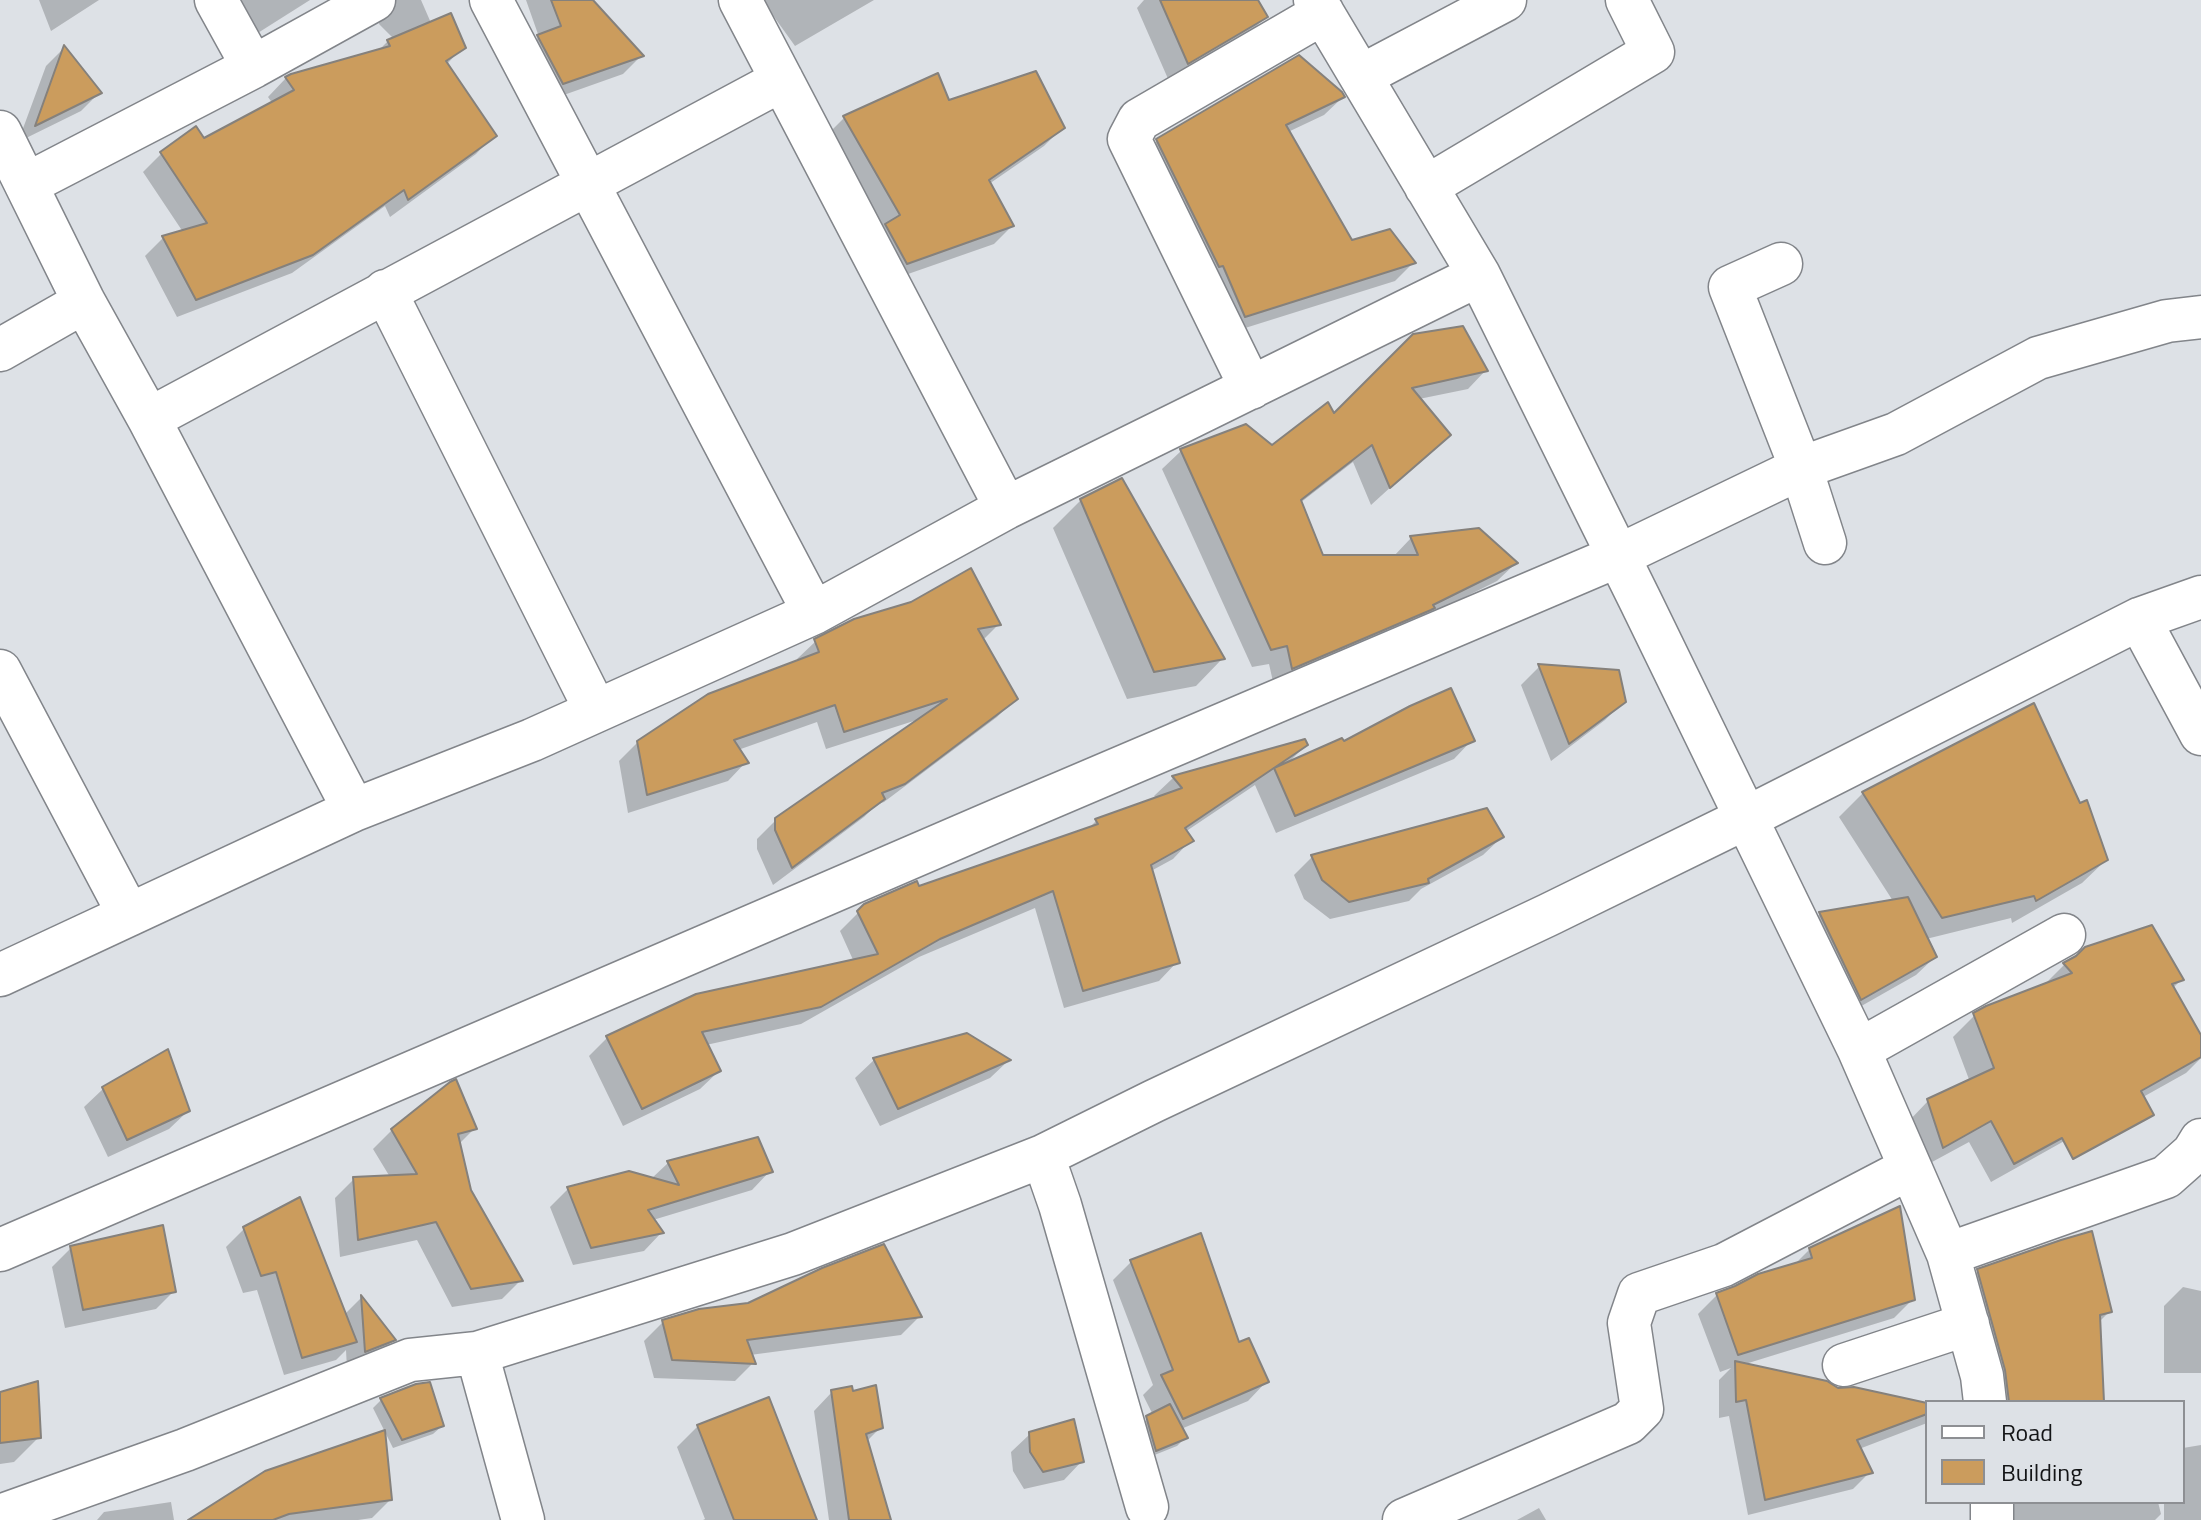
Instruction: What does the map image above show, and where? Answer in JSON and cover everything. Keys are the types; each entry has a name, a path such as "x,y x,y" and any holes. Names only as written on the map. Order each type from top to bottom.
{"street":[{"path":"216,0 253,67"},
{"path":"27,184 253,67 374,0"},
{"path":"491,0 814,613"},
{"path":"740,0 1006,508"},
{"path":"1361,76 1505,0"},
{"path":"1426,187 1653,52 1627,0"},
{"path":"1251,388 1129,139 1139,120 1319,6 1479,275 1859,1050 1948,1254 1982,1376 1985,1400"},
{"path":"149,419 782,80"},
{"path":"0,132 84,302 149,419 354,810"},
{"path":"1781,264 1730,287 1801,468 1825,543"},
{"path":"0,975 354,810 532,740 814,613 1006,508 1479,275"},
{"path":"385,291 596,711"},
{"path":"0,350 84,302"},
{"path":"0,1250 1618,556 1801,468 1896,434 2038,358 2167,321 2201,317"},
{"path":"0,1516 185,1450 410,1360 477,1353 793,1254 1043,1156 1746,818 2139,619 2201,597"},
{"path":"2139,619 2201,734"},
{"path":"0,671 129,915"},
{"path":"1859,1050 2064,935"},
{"path":"1948,1254 2166,1177 2193,1153 2201,1140"},
{"path":"1043,1156 1147,1507"},
{"path":"1404,1520 1628,1423 1642,1409 1629,1323 1639,1294 1724,1265 1910,1168"},
{"path":"1844,1365 1968,1324"},
{"path":"477,1353 523,1520"}],"building":[{"path":"551,0 593,0 644,56 563,84 537,35 561,26"},
{"path":"1160,0 1258,0 1268,17 1188,64"},
{"path":"451,13 466,48 446,61 497,136 408,200 404,190 313,255 196,300 162,236 207,223 160,152 196,126 204,138 294,90 285,77 291,74 390,46 387,40"},
{"path":"64,45 102,93 35,126"},
{"path":"1299,55 1345,97 1286,125 1352,240 1390,229 1416,263 1245,317 1223,266 1219,267 1156,139"},
{"path":"1036,71 1065,128 989,180 1014,226 907,264 885,224 900,215 843,116 938,73 949,100"},
{"path":"1463,326 1488,371 1412,388 1451,435 1390,488 1372,445 1301,500 1323,555 1418,555 1410,536 1479,528 1518,563 1433,605 1435,608 1431,610 1292,669 1287,646 1271,650 1180,449 1246,424 1272,445 1328,402 1334,413 1413,334"},
{"path":"1122,478 1225,659 1154,672 1080,499"},
{"path":"971,568 1001,625 978,629 1018,699 905,784 882,793 885,799 792,868 775,830 775,818 947,699 844,732 835,705 734,740 749,763 647,795 637,741 708,694 819,652 814,639 854,619 911,602"},
{"path":"1538,664 1619,670 1626,702 1569,744"},
{"path":"1451,688 1475,741 1295,816 1274,768 1342,738 1344,741"},
{"path":"2034,703 2080,803 2087,800 2108,860 2036,901 2034,896 1942,918 1862,792"},
{"path":"1305,739 1308,745 1185,828 1194,841 1151,865 1180,963 1083,991 1053,891 940,939 821,1007 702,1032 721,1071 642,1109 606,1036 696,994 878,954 857,911 864,904 917,881 919,886 1098,824 1095,819 1182,788 1172,776"},
{"path":"1487,808 1504,837 1428,879 1429,883 1349,902 1322,880 1311,855"},
{"path":"1908,897 1937,957 1861,1000 1819,912"},
{"path":"2152,925 2184,980 2172,984 2201,1035 2201,1057 2141,1091 2154,1115 2073,1159 2062,1138 2014,1164 1991,1121 1943,1148 1927,1099 1994,1068 1973,1013 2072,973 2063,963 2085,947"},
{"path":"967,1033 1011,1060 898,1109 873,1058"},
{"path":"168,1049 190,1111 127,1140 102,1087"},
{"path":"456,1079 477,1129 458,1134 471,1190 523,1281 471,1289 436,1222 358,1240 353,1177 417,1174 391,1129"},
{"path":"758,1137 773,1172 648,1210 664,1233 591,1248 567,1187 629,1171 679,1185 667,1161"},
{"path":"300,1197 357,1342 302,1358 276,1272 261,1276 243,1227"},
{"path":"1900,1206 1915,1300 1738,1355 1716,1293 1758,1274 1812,1258 1809,1248"},
{"path":"163,1225 176,1292 83,1310 70,1246"},
{"path":"2092,1231 2112,1312 2100,1315 2104,1400 2009,1400 2005,1370 1977,1269"},
{"path":"1201,1233 1239,1342 1249,1338 1269,1382 1183,1419 1161,1375 1173,1370 1130,1260"},
{"path":"884,1244 922,1317 747,1340 756,1364 672,1360 662,1320 699,1309 748,1303 822,1268"},
{"path":"361,1295 396,1340 365,1352"},
{"path":"1735,1361 1827,1381 1838,1388 1854,1387 1925,1403 1925,1415 1857,1440 1873,1473 1765,1500 1746,1400 1736,1402"},
{"path":"38,1381 41,1438 0,1443 0,1392"},
{"path":"430,1382 444,1426 402,1440 380,1398"},
{"path":"876,1385 883,1428 866,1434 891,1520 849,1520 831,1390 852,1386 853,1391"},
{"path":"769,1397 817,1520 734,1520 697,1425"},
{"path":"1170,1404 1188,1438 1156,1451 1146,1416"},
{"path":"1074,1419 1084,1462 1043,1472 1030,1452 1029,1432"},
{"path":"385,1430 392,1500 289,1514 273,1520 188,1520 265,1471"}]}
